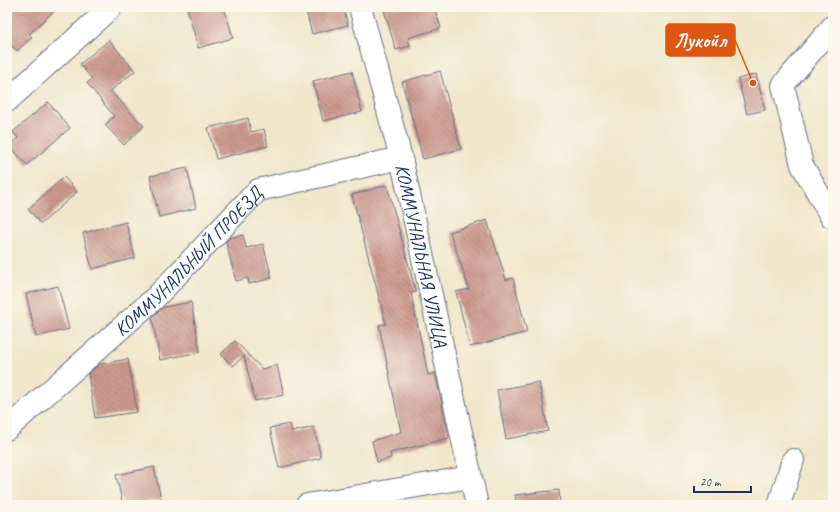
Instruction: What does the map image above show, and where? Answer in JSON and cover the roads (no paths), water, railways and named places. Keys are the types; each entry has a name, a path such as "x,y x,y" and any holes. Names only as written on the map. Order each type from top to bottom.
{"street":[{"path":"7,101 111,7"},
{"name":"КОММУНАЛЬНАЯ УЛИЦА","path":"360,7 401,158 477,505"},
{"path":"833,26 783,85 802,165 831,216 833,216"},
{"name":"КОММУНАЛЬНЫЙ ПРОЕЗД","path":"7,429 155,298 258,190 401,158"},
{"path":"779,505 793,460"},
{"path":"307,505 470,477"}],"place":[{"name":"Лукойл","path":"753,83"}]}
